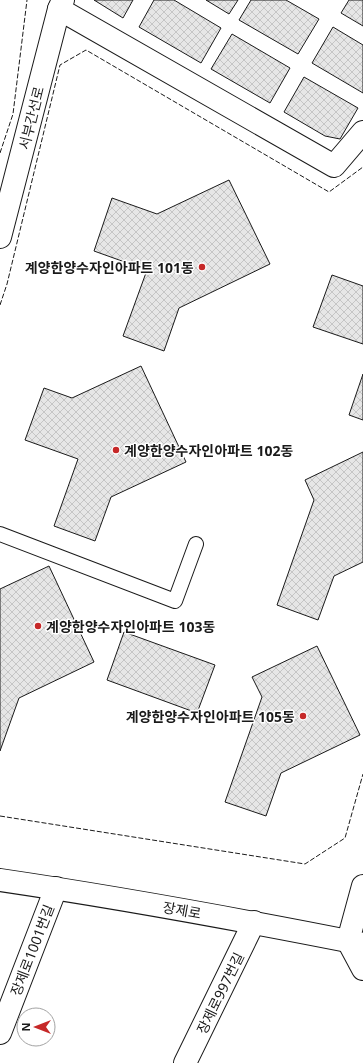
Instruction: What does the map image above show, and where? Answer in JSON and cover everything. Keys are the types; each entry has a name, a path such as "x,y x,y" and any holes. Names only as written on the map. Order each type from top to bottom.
{"street":[{"path":"61,4 334,166 363,132"},
{"name":"서부간선로","path":"0,236 61,4"},
{"name":"장제로","path":"0,880 56,888 254,922 355,942"},
{"path":"363,886 355,942 363,969"},
{"name":"장제로1001번길","path":"0,1033 56,888"},
{"name":"장제로997번길","path":"185,1063 254,922"}],"lane":[{"path":"0,534 175,601 196,544"}],"building":[{"path":"94,0 133,0 123,18"},
{"path":"154,0 174,0 221,28 201,63 139,27"},
{"path":"206,0 238,0 229,14"},
{"path":"251,0 286,0 319,19 298,54 239,20"},
{"path":"349,0 363,0 363,26 341,13"},
{"path":"333,27 363,45 363,93 312,63"},
{"path":"232,34 290,68 270,103 211,69"},
{"path":"304,77 358,108 340,139 325,136 284,112"},
{"name":"계양한양수자인아파트 101동","path":"229,180 270,264 179,308 164,351 123,336 147,270 94,251 112,198 157,214"},
{"path":"332,275 363,286 363,344 313,327"},
{"name":"계양한양수자인아파트 102동","path":"141,366 186,462 111,497 95,541 54,526 78,459 25,440 44,388 72,398"},
{"path":"363,374 363,420 349,415"},
{"path":"363,452 363,562 334,576 318,620 277,605 314,500 305,480"},
{"name":"계양한양수자인아파트 103동","path":"49,566 94,662 19,698 0,751 0,589"},
{"path":"124,632 215,665 197,713 107,680"},
{"name":"계양한양수자인아파트 105동","path":"317,646 360,735 281,773 266,816 225,802 262,697 252,677"}],"fence":[{"path":"0,153 13,114 27,0"},
{"path":"0,305 7,284 60,65 86,50 329,192 363,167"},
{"path":"0,816 305,864 345,838 363,774"}],"place":[{"name":"계양한양수자인아파트 101동","path":"202,267"},
{"name":"계양한양수자인아파트 102동","path":"116,450"},
{"name":"계양한양수자인아파트 103동","path":"38,626"},
{"name":"계양한양수자인아파트 105동","path":"303,716"}]}
